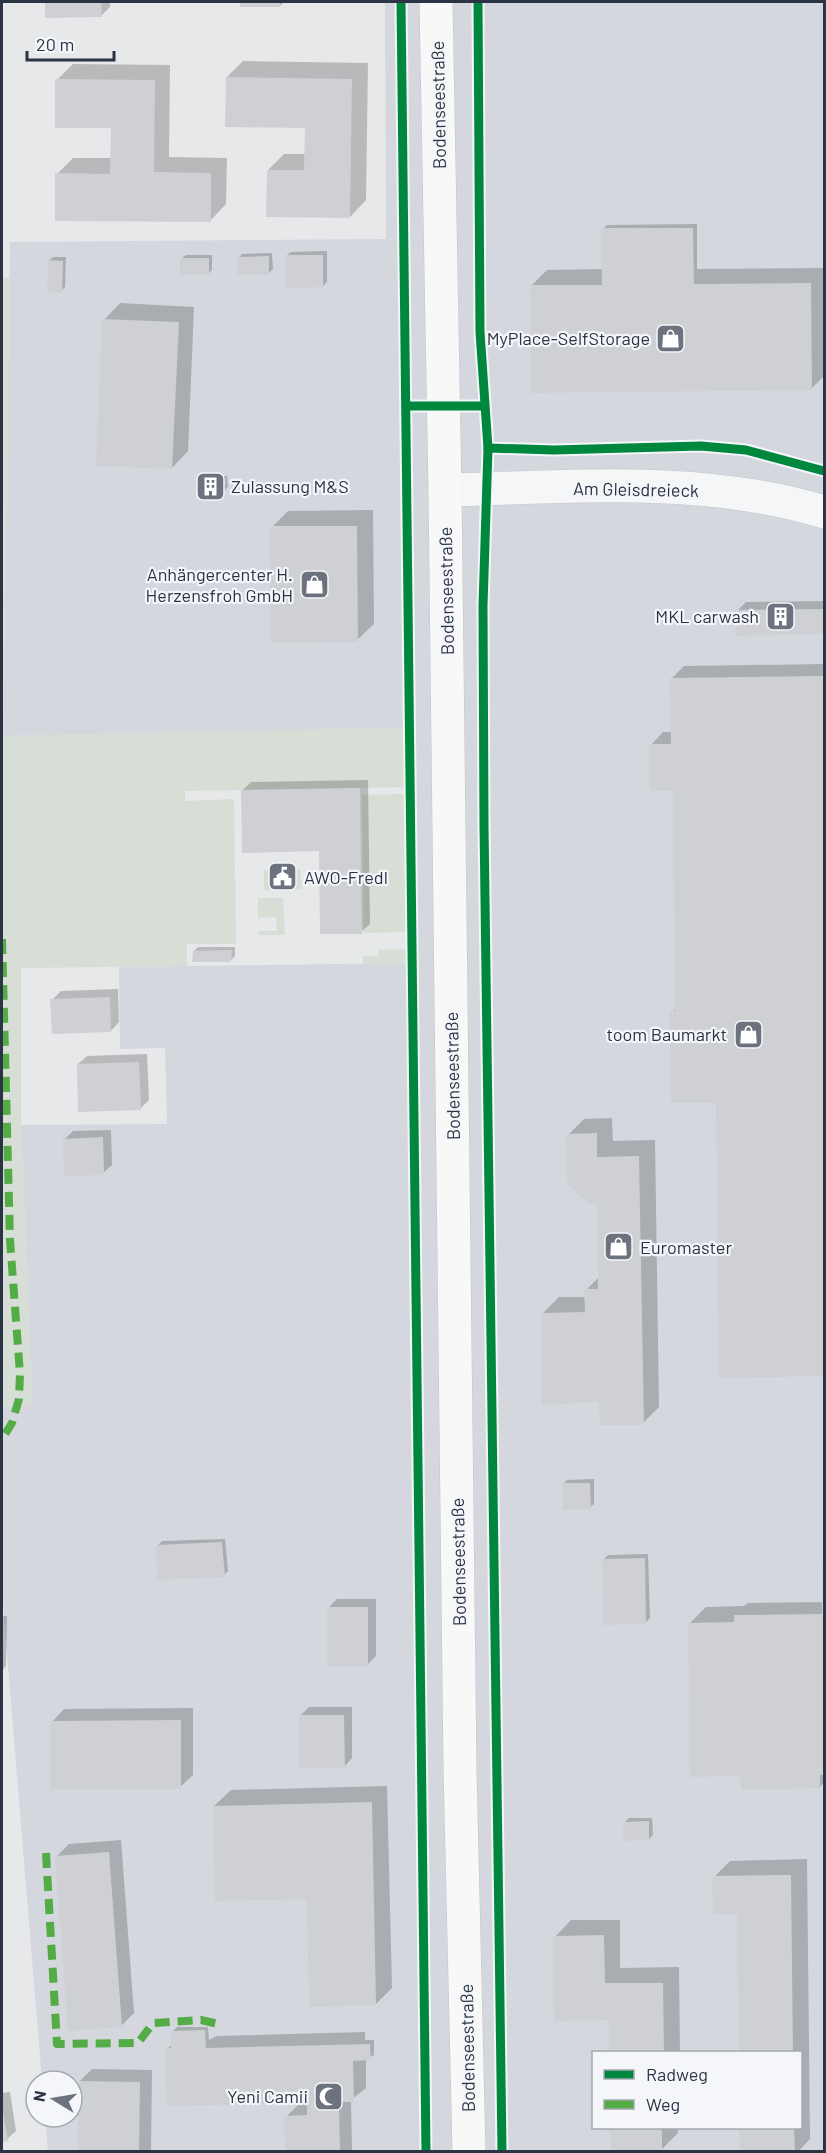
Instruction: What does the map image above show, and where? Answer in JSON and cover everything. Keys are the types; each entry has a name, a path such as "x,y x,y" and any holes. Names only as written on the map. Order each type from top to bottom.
{"main road":[{"name":"Bodenseestraße","path":"436,2 445,490 461,1804 469,2151"}],"street":[{"name":"Am Gleisdreieck","path":"445,490 641,487 734,491 782,499 825,512"}],"shaded area":[{"path":"385,2 824,2 824,2151 48,2151 46,2129 84,2129 84,2069 41,2069 2,1593 2,1407 32,1405 21,1125 167,1124 165,1048 120,1049 119,967 407,963 403,728 3,736 10,242 386,239"},
{"path":"2,278 10,278 3,736 409,727 410,787 185,791 185,801 234,799 236,944 187,944 187,966 21,968 21,1125 32,1405 2,1407"},
{"path":"404,794 407,932 364,933 362,795"},
{"path":"300,869 302,889 264,890 264,870"},
{"path":"258,898 283,898 285,935 258,935 258,931 277,931 276,917 258,918"},
{"path":"407,949 407,964 363,964 363,956 378,956 378,950"}],"building":[{"path":"45,2 101,2 102,17 45,18"},
{"path":"240,2 280,2 280,7 240,7"},
{"path":"226,77 352,79 350,218 266,217 267,170 304,170 305,128 225,127"},
{"path":"55,79 155,80 154,172 211,173 211,222 55,221 55,173 110,174 111,128 55,128"},
{"name":"MyPlace-SelfStorage","path":"601,228 693,228 694,284 811,283 812,390 531,393 530,285 602,285"},
{"path":"286,255 323,255 323,287 286,288"},
{"path":"269,256 269,275 238,275 237,257"},
{"path":"180,258 209,258 209,275 180,275"},
{"path":"48,260 63,261 62,293 47,292"},
{"path":"102,319 179,322 172,469 96,466"},
{"name":"Zulassung M&S","path":"196,480 224,480 224,492 196,492"},
{"name":"Anhängercenter H. Herzensfroh GmbH","path":"270,526 357,526 358,642 271,643"},
{"name":"MKL carwash","path":"824,609 824,634 736,636 735,610"},
{"name":"toom Baumarkt","path":"824,676 824,1376 719,1378 716,1103 671,1103 670,1011 675,1011 673,791 650,791 649,744 671,744 670,678"},
{"path":"360,788 362,934 320,934 319,851 242,853 241,790"},
{"path":"232,950 231,962 192,962 193,951"},
{"path":"110,997 111,1032 52,1034 50,999"},
{"path":"139,1062 141,1110 78,1112 77,1064"},
{"name":"Euromaster","path":"597,1133 597,1157 639,1156 644,1425 600,1425 599,1402 542,1405 541,1313 585,1312 584,1289 598,1289 597,1204 589,1204 567,1183 566,1134"},
{"path":"103,1137 104,1175 64,1176 63,1139"},
{"path":"562,1483 590,1483 591,1509 563,1510"},
{"path":"222,1542 225,1577 157,1580 156,1545"},
{"path":"645,1558 646,1624 603,1625 602,1559"},
{"path":"822,1565 824,1565 824,1775 820,1775 820,1788 741,1790 740,1776 690,1777 688,1623 734,1622 734,1615 822,1614"},
{"path":"327,1607 368,1607 368,1666 327,1666"},
{"path":"299,1715 344,1715 345,1768 299,1768"},
{"path":"181,1720 181,1789 50,1789 50,1721"},
{"path":"372,1802 376,2005 309,2007 307,1899 215,1901 213,1806"},
{"path":"649,1821 649,1840 623,1841 623,1822"},
{"path":"109,1852 122,2027 68,2031 55,1856"},
{"path":"791,1875 793,2051 739,2051 737,1914 713,1914 712,1876"},
{"path":"604,1935 605,1983 663,1983 664,2051 610,2051 609,2020 554,2021 553,1936"},
{"path":"205,2030 206,2048 370,2044 371,2060 353,2061 354,2102 339,2102 340,2152 285,2152 284,2116 307,2115 307,2103 167,2106 165,2048 171,2048 171,2031"},
{"path":"84,2081 140,2082 139,2152 78,2152 78,2129 84,2129"},
{"path":"2,2106 8,2141 2,2142"},
{"path":"610,2129 662,2129 662,2151 611,2151"},
{"path":"739,2129 794,2129 795,2152 740,2152"}],"marked path":[{"path":"2,939 10,1240 20,1374 19,1399 12,1423 2,1439"},
{"path":"46,1853 57,2044 138,2043 153,2023 201,2020 223,2025"}],"cycle path":[{"path":"401,2 426,2152"},
{"path":"478,2 480,332 488,448 483,606 484,825 502,2152"},
{"path":"407,406 484,406"},
{"path":"488,448 554,450 701,446 746,450 824,471"}],"place":[{"name":"MyPlace-SelfStorage","path":"671,338"},
{"name":"Zulassung M&S","path":"210,486"},
{"name":"Anhängercenter H. Herzensfroh GmbH","path":"314,584"},
{"name":"MKL carwash","path":"780,616"},
{"name":"AWO-Fredl","path":"283,877"},
{"name":"toom Baumarkt","path":"748,1034"},
{"name":"Euromaster","path":"619,1247"},
{"name":"Yeni Camii","path":"329,2096"}]}
